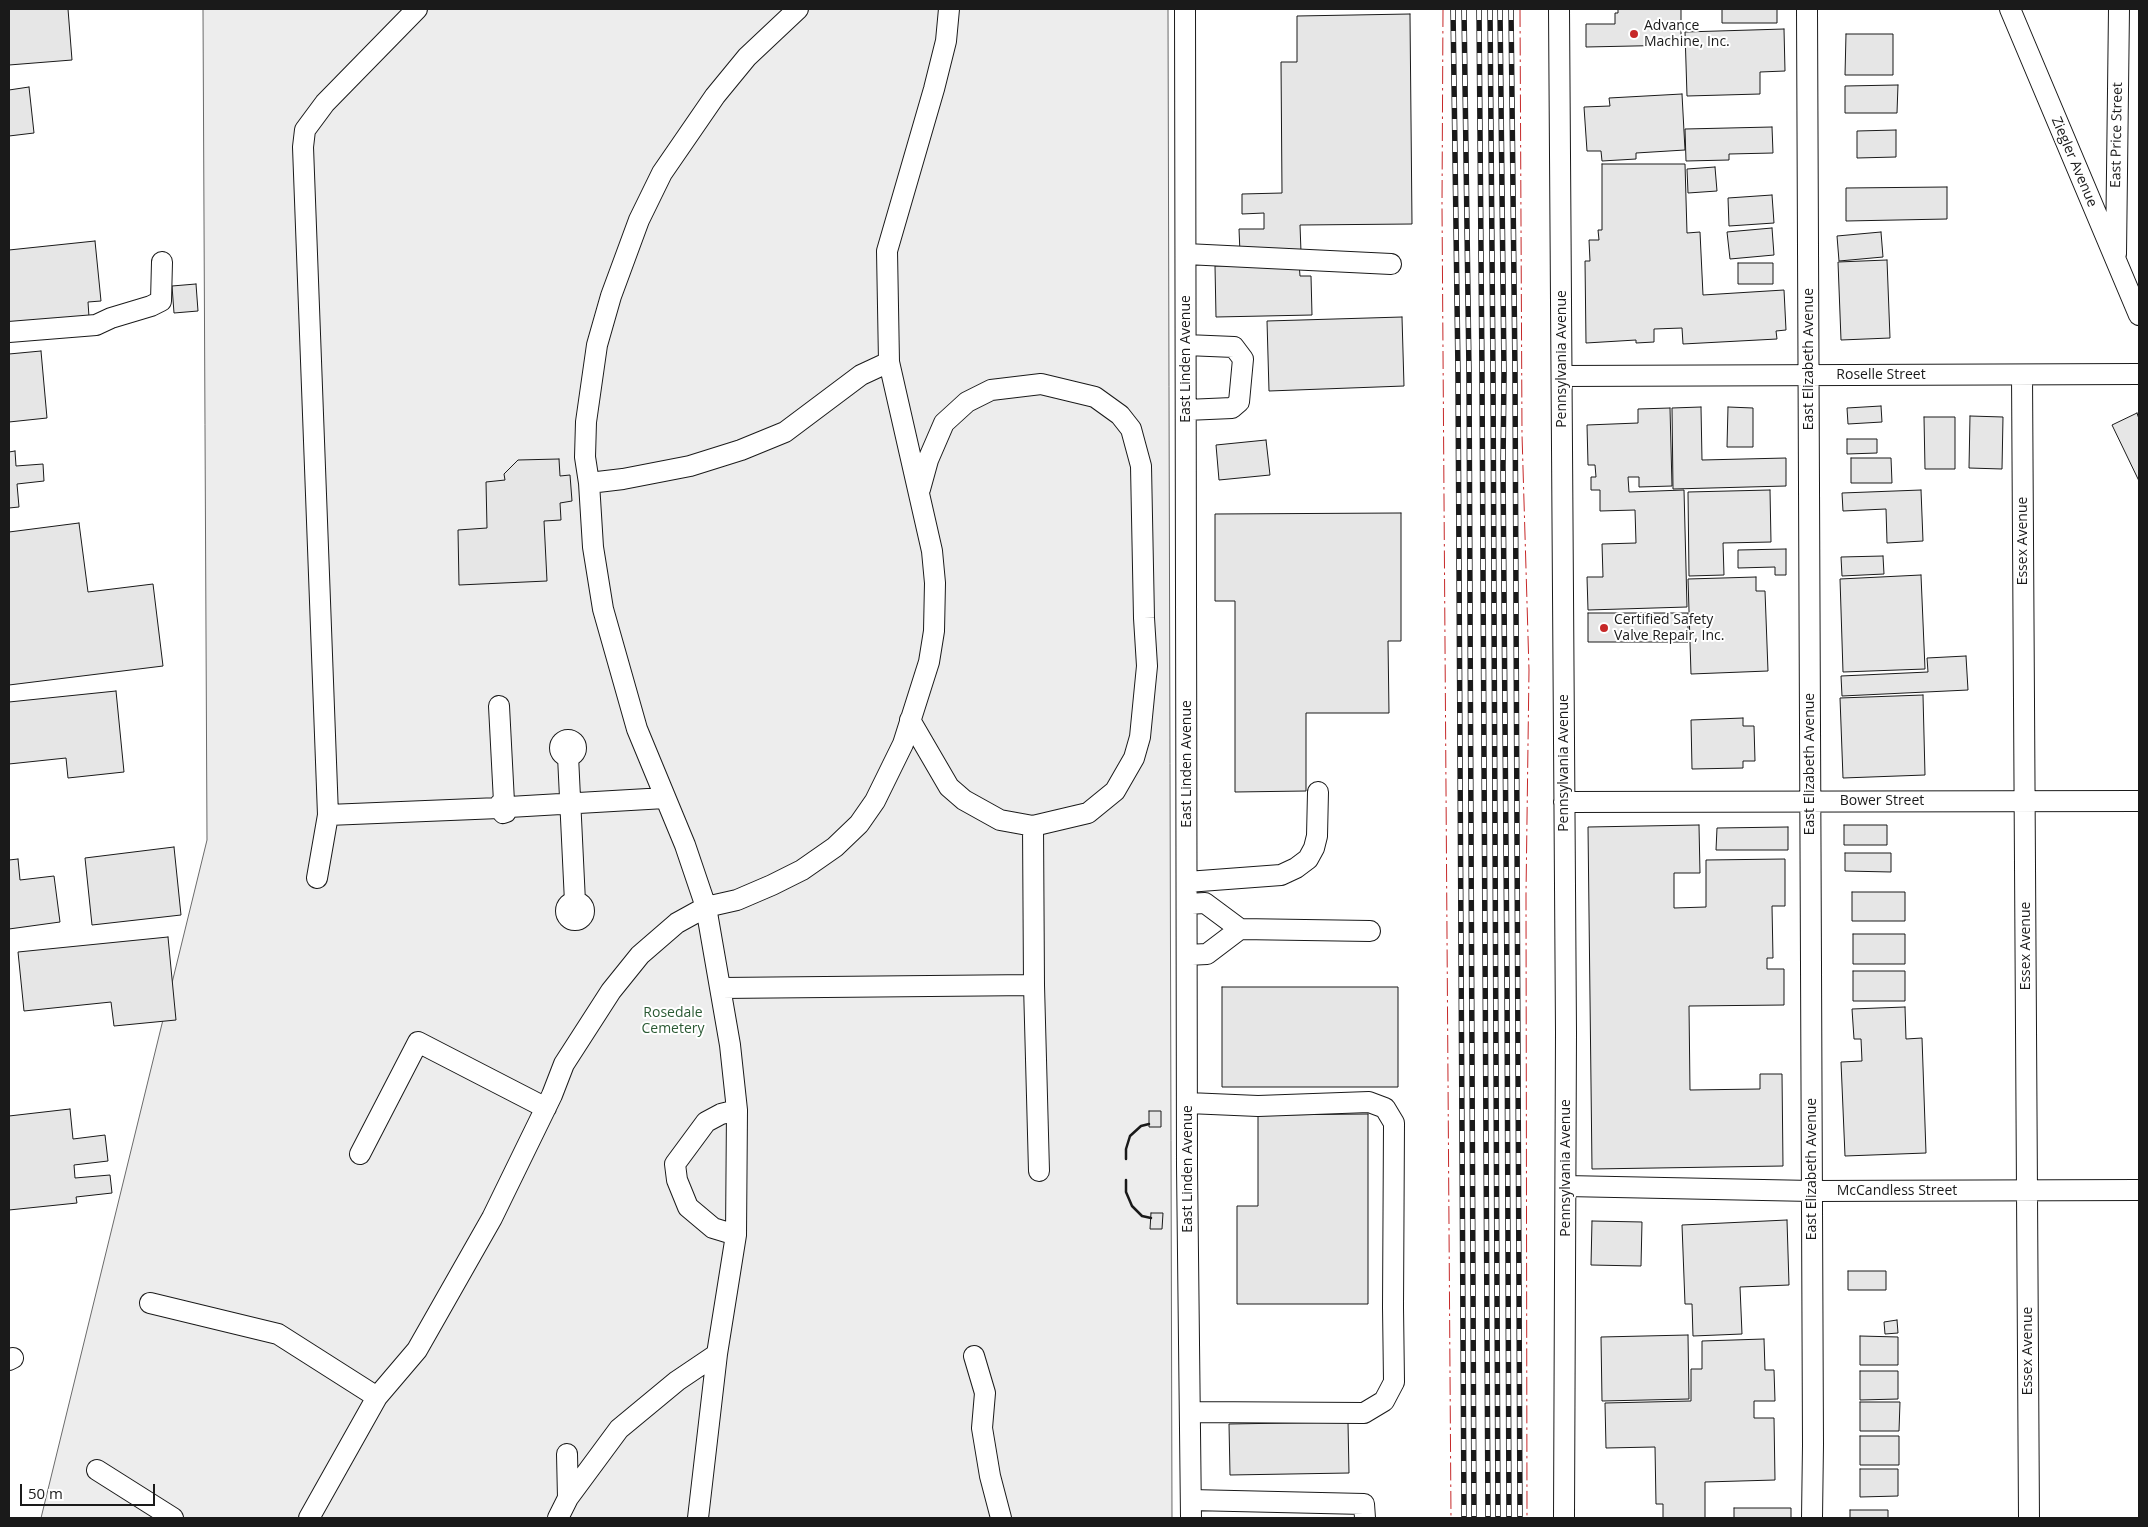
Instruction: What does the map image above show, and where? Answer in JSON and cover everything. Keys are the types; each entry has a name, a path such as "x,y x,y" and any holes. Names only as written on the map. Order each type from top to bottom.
{"street":[{"path":"317,878 328,815 304,138 305,130 325,103 418,9"},
{"path":"698,1518 717,1354 736,1235 737,1110 721,988 706,906 685,845 637,729 603,609 593,547 589,483 585,457 586,422 598,345 611,296 638,220 662,173 715,96 747,57 798,9"},
{"path":"309,1518 377,1397 417,1350 492,1218 546,1108 564,1064 611,991 640,956 677,923 706,906 737,900 772,885 802,870 835,848 859,824 875,801 903,744 929,662 934,630 935,583 932,551 888,362 887,250 934,89 946,41 949,9"},
{"name":"East Linden Avenue","path":"1185,9 1187,955 1191,1509"},
{"name":"Pennsylvania Avenue","path":"1559,9 1566,1186 1564,1518"},
{"name":"East Elizabeth Avenue","path":"1807,9 1812,1518"},
{"name":"Ziegler Avenue","path":"2010,9 2115,262 2139,315"},
{"name":"East Price Street","path":"2115,262 2119,9"},
{"path":"1186,254 1391,264"},
{"path":"9,332 96,325 111,318 151,306 161,301 162,262"},
{"path":"1186,345 1234,347 1243,359 1239,402 1232,408 1186,410"},
{"path":"589,483 623,479 690,466 740,450 786,432 861,376 888,362"},
{"name":"Roselle Street","path":"1562,376 2139,374"},
{"name":"Essex Avenue","path":"2022,375 2029,1518"},
{"path":"910,720 949,787 964,800 1000,820 1033,826 1088,813 1115,791 1134,758 1140,737 1147,666 1144,618 1141,466 1130,429 1120,415 1095,397 1041,384 991,390 967,402 944,424 928,460 919,492"},
{"path":"499,706 504,806"},
{"path":"568,756 575,902"},
{"path":"1187,882 1281,875 1296,868 1308,858 1314,848 1317,836 1318,792"},
{"path":"328,815 665,798"},
{"name":"Bower Street","path":"1564,802 2139,801"},
{"path":"1033,826 1034,985 1039,1171"},
{"path":"1187,904 1205,904 1240,928 1370,931"},
{"path":"1187,955 1207,954 1240,928"},
{"path":"721,988 1034,985"},
{"path":"360,1154 418,1042 546,1108"},
{"path":"1188,1103 1258,1106 1369,1102 1386,1108 1394,1123 1394,1382 1384,1401 1364,1413 1190,1412"},
{"path":"736,1235 713,1228 688,1207 677,1180 675,1164 706,1122 721,1114 737,1110"},
{"name":"McCandless Street","path":"1566,1186 1812,1191 2139,1190"},
{"path":"150,1302 278,1334 377,1397"},
{"path":"558,1518 568,1498 619,1429 677,1381 717,1354"},
{"path":"974,1356 985,1393 982,1428 990,1476 1001,1518"},
{"path":"567,1454 568,1498"},
{"path":"97,1470 173,1518"},
{"path":"1191,1509 1229,1510 1364,1504 1364,1518"}],"shaded area":[{"name":"Rosedale Cemetery","path":"203,9 1168,9 1172,1518 41,1518 207,840"}],"building":[{"path":"9,9 68,9 72,60 9,65"},
{"name":"Advance Machine, Inc.","path":"1618,9 1681,9 1681,45 1586,47 1586,24 1615,24 1615,13 1618,13"},
{"path":"1722,9 1777,9 1777,23 1722,23"},
{"path":"1410,14 1412,224 1300,225 1301,252 1240,253 1239,229 1264,229 1264,213 1242,214 1242,194 1282,193 1281,62 1297,62 1297,16"},
{"path":"1784,29 1785,71 1760,72 1760,94 1687,96 1685,32"},
{"path":"1846,34 1893,34 1893,75 1845,75"},
{"path":"1898,85 1897,113 1845,113 1845,86"},
{"path":"29,87 34,133 9,136 9,90"},
{"path":"1682,94 1685,150 1636,153 1636,159 1602,161 1601,151 1587,151 1584,107 1610,106 1609,98"},
{"path":"1772,127 1773,153 1729,154 1729,160 1686,161 1685,129"},
{"path":"1896,130 1896,157 1857,158 1857,131"},
{"path":"1602,164 1685,164 1687,233 1700,232 1703,295 1784,290 1786,330 1776,331 1777,339 1683,344 1682,328 1654,329 1654,342 1636,343 1636,340 1586,343 1585,261 1590,261 1589,240 1599,240 1598,230 1602,230"},
{"path":"1715,167 1717,191 1688,193 1687,169"},
{"path":"1947,187 1947,219 1846,221 1846,188"},
{"path":"1772,195 1774,223 1729,226 1728,198"},
{"path":"1772,228 1774,255 1730,259 1727,232"},
{"path":"1881,232 1883,257 1839,261 1837,236"},
{"path":"95,241 101,301 88,302 89,317 9,325 9,250"},
{"path":"1887,260 1890,338 1841,340 1838,262"},
{"path":"1299,263 1300,276 1311,276 1312,315 1216,317 1215,266"},
{"path":"1738,263 1773,263 1773,284 1738,284"},
{"path":"196,284 198,311 174,313 172,286"},
{"path":"1402,317 1404,386 1269,391 1267,321"},
{"path":"41,351 47,418 9,422 9,354"},
{"path":"1881,406 1882,422 1848,424 1847,408"},
{"path":"1701,407 1702,460 1786,458 1786,486 1673,489 1672,408"},
{"path":"1728,407 1753,408 1753,447 1727,447"},
{"path":"1670,408 1672,486 1639,487 1639,477 1628,477 1629,492 1684,490 1687,607 1588,610 1587,577 1603,577 1602,544 1636,543 1635,510 1600,511 1600,490 1591,490 1591,477 1596,477 1595,465 1588,465 1587,425 1638,423 1638,409"},
{"path":"2137,413 2139,419 2139,481 2112,425"},
{"path":"1970,416 2003,417 2002,469 1969,468"},
{"path":"1924,417 1955,417 1955,469 1925,469"},
{"path":"1847,439 1877,439 1877,453 1847,454"},
{"path":"1266,440 1270,475 1219,480 1216,445"},
{"path":"15,451 16,466 43,464 44,481 17,484 19,507 9,508 9,452"},
{"path":"1851,458 1891,458 1892,483 1851,483"},
{"path":"559,459 560,476 570,475 572,501 560,503 561,520 544,521 547,581 459,585 458,530 487,528 486,482 505,480 504,474 518,460"},
{"path":"1770,490 1771,542 1723,543 1724,575 1689,576 1688,492"},
{"path":"1921,490 1923,541 1887,543 1886,509 1843,511 1842,493"},
{"path":"1401,513 1401,641 1388,641 1389,713 1306,713 1306,791 1235,792 1235,601 1215,601 1215,514"},
{"path":"79,523 88,592 153,584 163,666 9,685 9,532"},
{"path":"1786,549 1786,575 1775,575 1775,567 1738,568 1738,550"},
{"path":"1883,556 1884,574 1842,576 1841,557"},
{"path":"1921,575 1925,669 1843,672 1840,579"},
{"path":"1756,577 1756,591 1765,591 1768,671 1691,674 1688,579"},
{"path":"1588,613 1688,613 1688,642 1588,642"},
{"path":"1966,656 1968,690 1842,696 1841,676 1928,672 1927,658"},
{"path":"116,691 124,772 68,778 66,758 9,764 9,702"},
{"path":"1923,695 1925,775 1843,778 1840,698"},
{"path":"1743,718 1743,726 1754,726 1755,761 1743,761 1743,768 1692,769 1691,720"},
{"path":"1699,825 1700,873 1674,873 1674,908 1706,907 1706,860 1785,859 1785,906 1772,906 1773,958 1767,958 1767,969 1784,969 1784,1005 1689,1006 1690,1090 1760,1089 1760,1074 1782,1074 1783,1166 1592,1169 1588,827"},
{"path":"1844,825 1887,825 1887,845 1844,845"},
{"path":"1788,827 1788,850 1716,850 1717,828"},
{"path":"174,847 181,915 92,925 85,858"},
{"path":"1845,853 1891,853 1891,872 1845,871"},
{"path":"18,859 20,880 54,876 60,922 9,929 9,860"},
{"path":"1852,892 1905,892 1905,921 1852,921"},
{"path":"1853,934 1905,934 1905,964 1853,964"},
{"path":"168,937 176,1020 114,1026 111,1002 24,1011 18,952"},
{"path":"1853,971 1905,971 1905,1001 1853,1001"},
{"path":"1222,987 1398,987 1398,1087 1222,1087"},
{"path":"1905,1007 1906,1039 1922,1038 1926,1153 1845,1156 1841,1062 1862,1061 1861,1039 1854,1039 1852,1009"},
{"path":"70,1109 73,1139 105,1135 108,1161 74,1165 75,1178 110,1175 112,1193 76,1197 77,1203 9,1210 9,1116"},
{"path":"1149,1111 1161,1111 1161,1127 1149,1127"},
{"path":"1368,1114 1368,1304 1237,1304 1237,1206 1258,1206 1258,1115"},
{"path":"1151,1213 1163,1213 1162,1229 1150,1229"},
{"path":"1787,1220 1789,1285 1740,1287 1742,1334 1693,1336 1692,1304 1685,1304 1682,1225"},
{"path":"1592,1221 1642,1222 1641,1266 1591,1265"},
{"path":"1848,1271 1886,1271 1886,1290 1848,1290"},
{"path":"1897,1320 1898,1333 1885,1334 1884,1322"},
{"path":"1688,1335 1689,1399 1602,1401 1601,1337"},
{"path":"1860,1336 1898,1337 1898,1365 1860,1365"},
{"path":"1764,1339 1765,1370 1774,1370 1775,1401 1754,1401 1754,1418 1774,1418 1775,1480 1705,1482 1705,1518 1663,1518 1663,1504 1656,1504 1655,1447 1606,1448 1605,1403 1691,1401 1691,1369 1702,1369 1702,1341"},
{"path":"1860,1371 1898,1371 1898,1399 1860,1400"},
{"path":"1860,1402 1900,1402 1899,1431 1860,1431"},
{"path":"1348,1422 1349,1473 1230,1475 1229,1424"},
{"path":"1860,1436 1899,1436 1899,1465 1860,1465"},
{"path":"1860,1469 1898,1469 1898,1496 1860,1497"},
{"path":"1734,1508 1791,1508 1791,1518 1734,1518"},
{"path":"1850,1510 1888,1510 1888,1518 1850,1518"}],"railway":[{"path":"1453,9 1458,372 1464,1518"},
{"path":"1464,9 1469,372 1474,1518"},
{"path":"1479,9 1488,1518"},
{"path":"1490,9 1498,1518"},
{"path":"1500,9 1504,373 1509,1518"},
{"path":"1511,9 1515,374 1520,1518"}],"wall":[{"path":"1126,1159 1126,1149 1130,1136 1141,1126 1149,1124"},
{"path":"1126,1180 1126,1192 1132,1206 1142,1216 1151,1218"}],"power":[{"path":"1443,9 1442,205 1451,1518"},
{"path":"1520,9 1522,434 1529,670 1526,894 1527,1518"}],"place":[{"name":"Advance Machine, Inc.","path":"1634,34"},
{"name":"Certified Safety Valve Repair, Inc.","path":"1604,628"}]}
